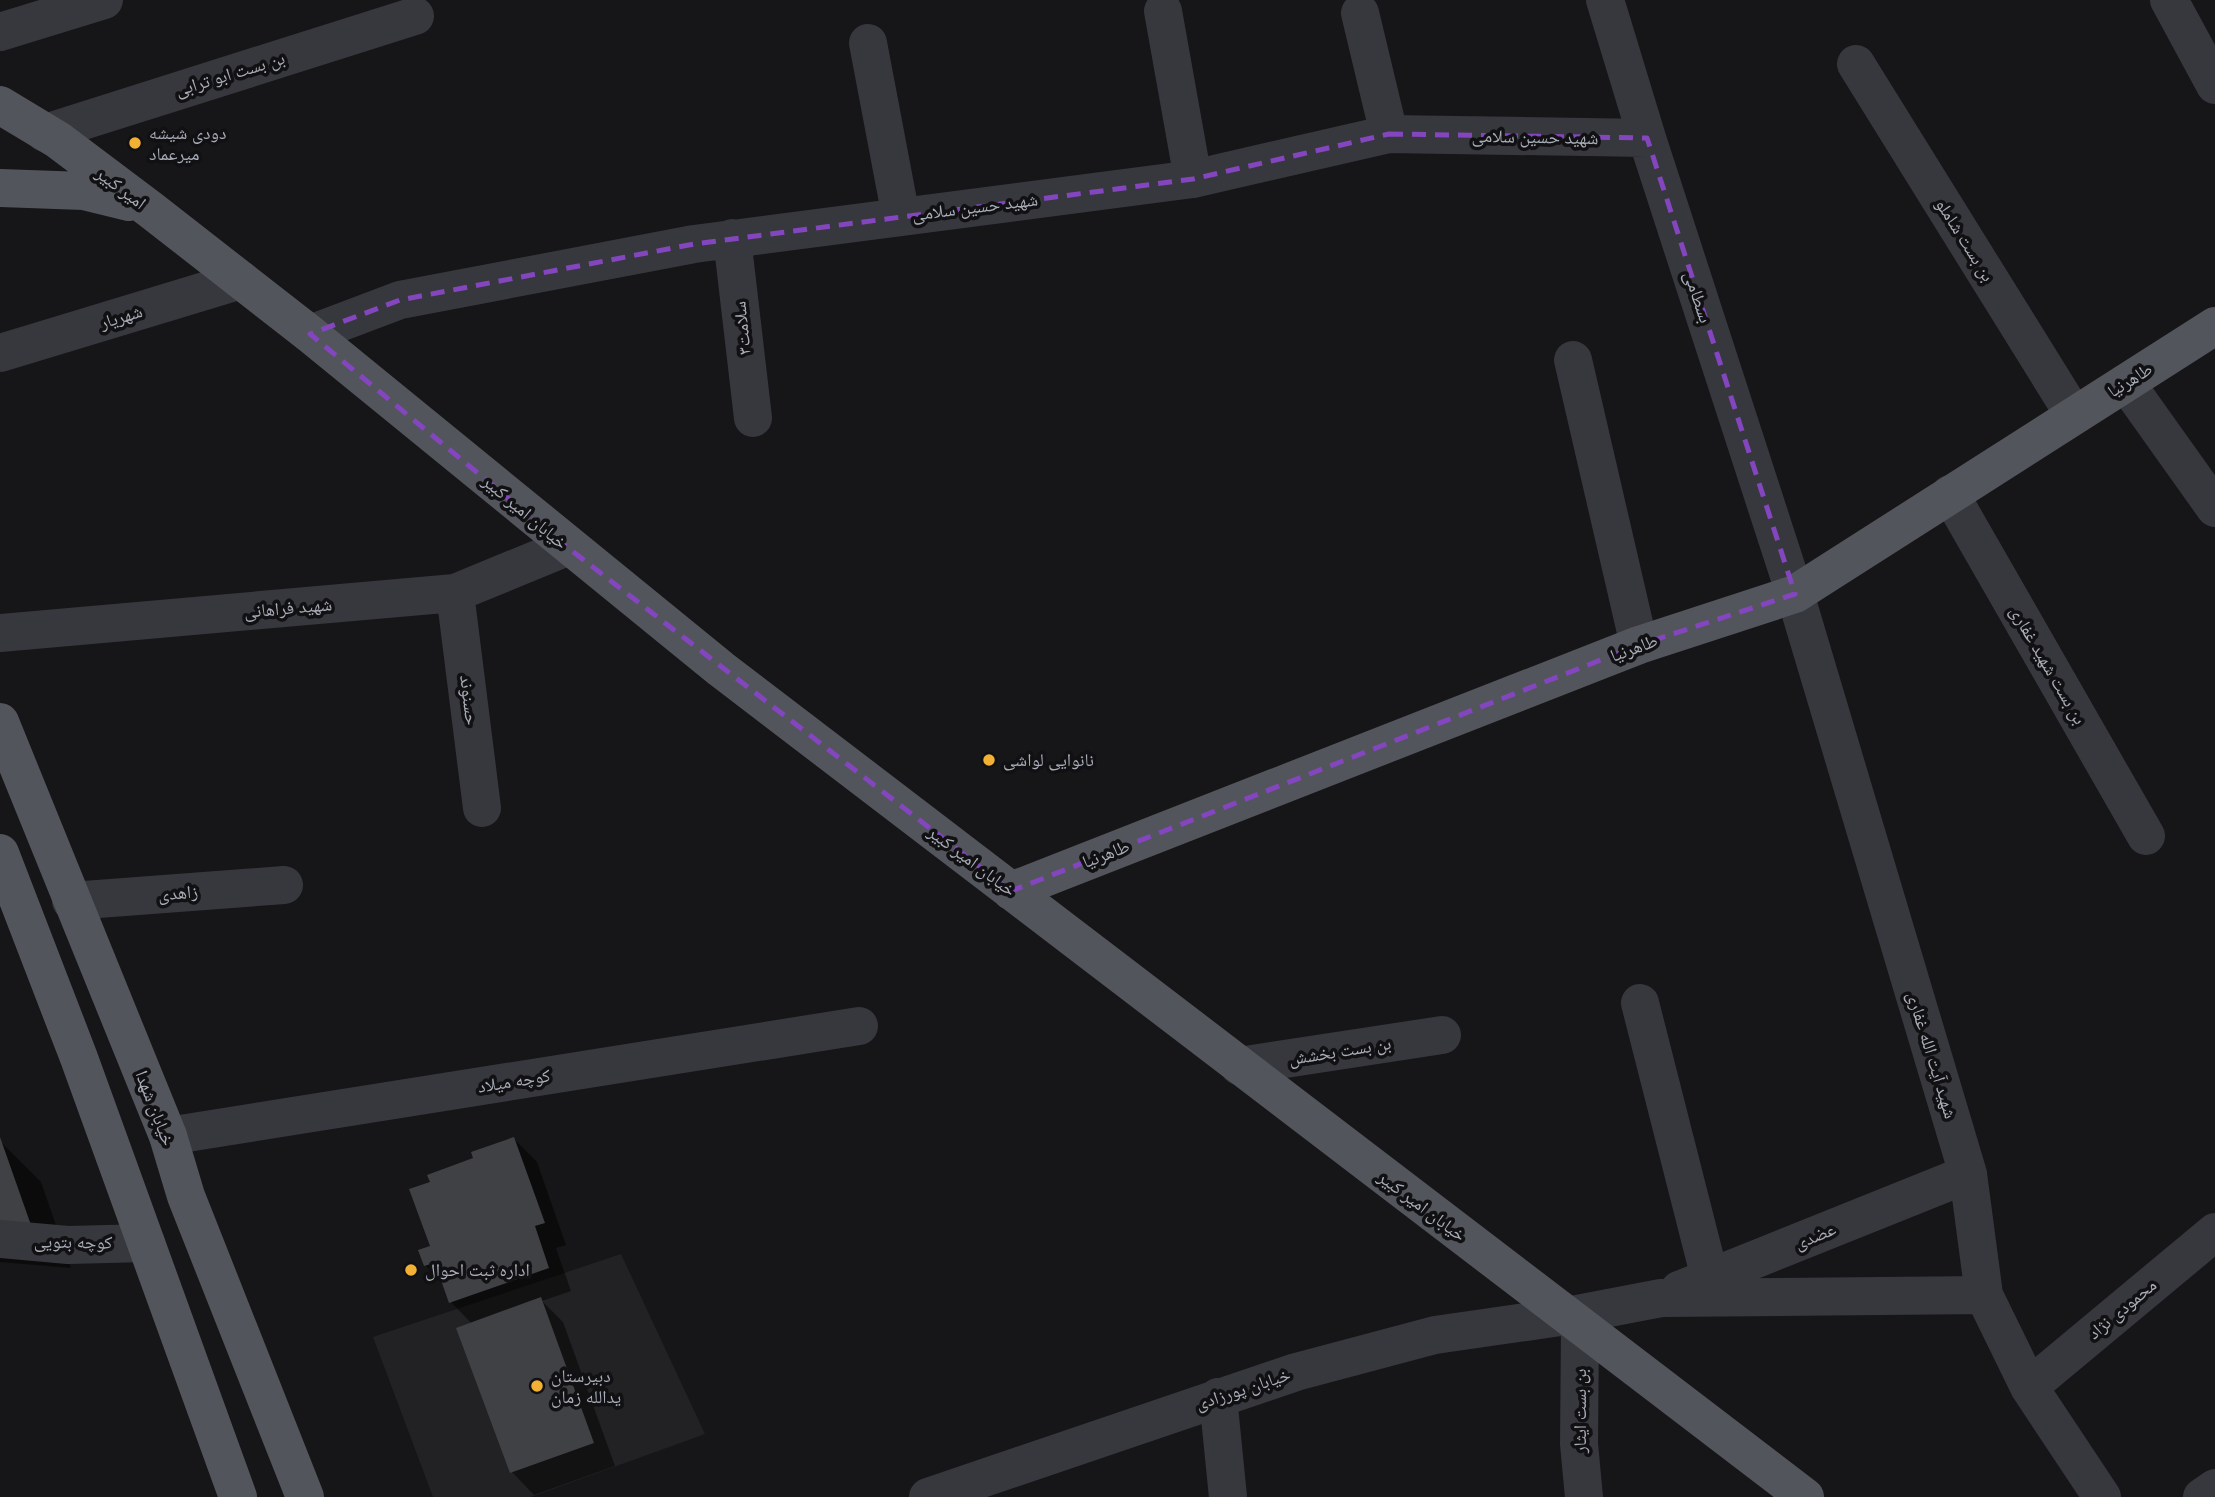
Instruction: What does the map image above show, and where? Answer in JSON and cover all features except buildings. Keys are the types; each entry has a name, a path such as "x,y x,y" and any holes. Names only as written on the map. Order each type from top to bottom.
{"main road":[{"name":"امیر کبیر","path":"0,105 45,133 151,210"},
{"name":"امیر کبیر","path":"0,188 84,191 112,196 151,210"},
{"name":"خیابان امیر کبیر","path":"151,210 310,334 567,547 721,669 1805,1497"},
{"name":"طاهرنیا","path":"1011,891 1639,645 1795,594 2215,326"},
{"name":"خیابان شهدا","path":"0,722 168,1136 186,1196 305,1497"},
{"path":"0,853 238,1497"}],"street":[{"path":"0,32 104,0"},
{"name":"بسطامی","path":"1605,0 1795,594"},
{"path":"2169,0 2215,85"},
{"path":"1163,11 1193,179"},
{"path":"1360,13 1389,135"},
{"name":"بن بست ابو ترابی","path":"45,133 415,16"},
{"path":"868,43 901,217"},
{"name":"بن بست شاملو","path":"1856,64 2074,415"},
{"name":"شهید حسین سلامی","path":"310,334 400,300 732,238 1193,179 1389,135 1647,138"},
{"name":"سلامت۳","path":"732,238 752,418"},
{"name":"شهریار","path":"0,353 241,280"},
{"path":"1573,360 1639,645"},
{"path":"2126,383 2215,508"},
{"name":"بن بست شهید غفاری","path":"1950,494 2146,836"},
{"name":"شهید فراهانی","path":"0,633 455,593 567,547"},
{"name":"حسنوند","path":"455,593 482,807"},
{"name":"شهید آیت الله غفاری","path":"1795,594 1968,1174 1984,1295 2029,1387 2102,1497"},
{"name":"زاهدی","path":"71,901 284,884"},
{"path":"1640,1003 1710,1278"},
{"name":"کوچه میلاد","path":"168,1136 859,1026"},
{"name":"بن بست بخشش","path":"1239,1066 1442,1035"},
{"name":"عضدی","path":"1574,1320 1661,1298 1968,1174"},
{"name":"محمودی نژاد","path":"2029,1387 2215,1231"},
{"name":"کوچه بتویی","path":"0,1239 68,1245 146,1243"},
{"name":"عضدی","path":"1661,1298 1984,1295"},
{"name":"خیابان پورزادی","path":"928,1497 1296,1371 1435,1335 1574,1320"},
{"name":"بن بست ایثار","path":"1574,1320 1584,1497"},
{"path":"1218,1397 1228,1497"},
{"path":"2202,1497 2215,1488"}],"highlighted area":[{"path":"1389,134 1647,138 1795,594 1639,645 1011,891 567,547 310,334 400,300 694,244 1193,179"}],"shaded area":[{"name":"دبیرستان یدالله زمان","path":"621,1254 705,1434 531,1497 433,1497 373,1337"}],"place":[{"name":"دودی شیشه میرعماد","path":"135,143"},
{"name":"نانوایی لواشی","path":"989,760"},
{"name":"اداره ثبت احوال","path":"411,1270"},
{"name":"دبیرستان یدالله زمان","path":"537,1386"}]}
